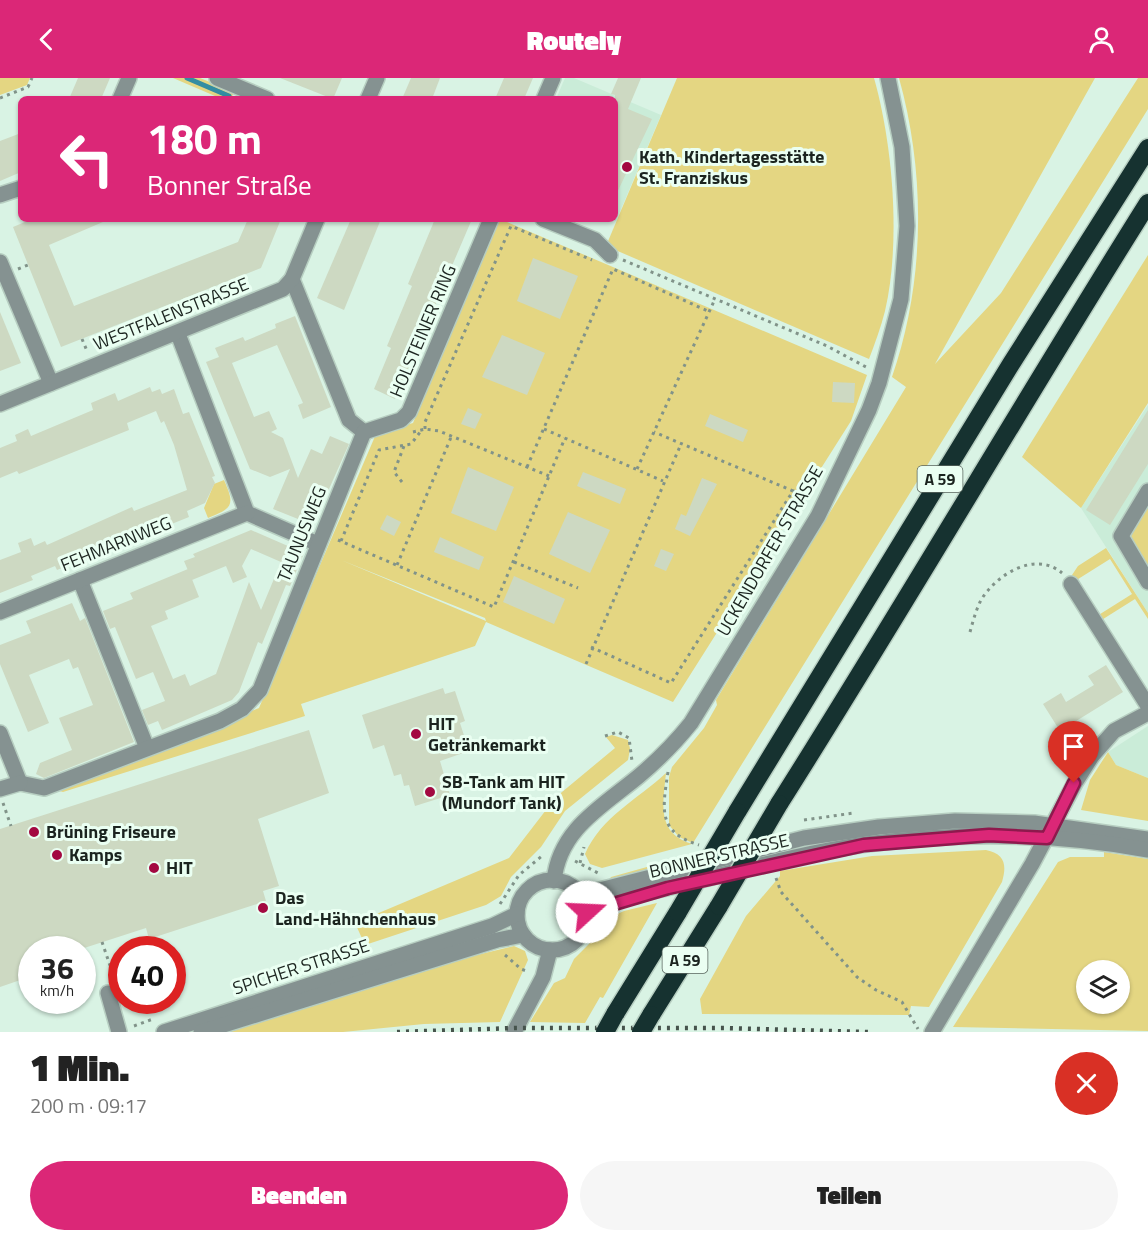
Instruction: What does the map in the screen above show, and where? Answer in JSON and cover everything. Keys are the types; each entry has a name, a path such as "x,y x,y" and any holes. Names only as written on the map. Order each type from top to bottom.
{"highway":[{"name":"A 59","path":"605,1032 1011,364 1148,148"},
{"name":"A 59","path":"641,1032 779,804 850,692 1038,378 1148,203"}],"street":[{"path":"121,96 129,78"},
{"path":"217,78 244,94"},
{"path":"369,96 376,78"},
{"path":"545,96 553,78"},
{"name":"UCKENDORFER STRASSE","path":"554,881 560,856 572,833 594,809 669,749 691,723 818,516 869,410 881,376 901,299 907,226 902,147 888,78"},
{"path":"0,195 18,189"},
{"path":"316,222 292,279 350,420 364,432"},
{"name":"HOLSTEINER RING","path":"364,432 401,420 409,412 490,222"},
{"path":"550,222 595,240 609,263"},
{"path":"0,262 51,383"},
{"name":"WESTFALENSTRASSE","path":"0,405 283,290 292,279"},
{"path":"178,334 247,513 320,539"},
{"name":"TAUNUSWEG","path":"20,783 44,788 220,721 242,709 260,690 364,432"},
{"path":"1148,491 1121,536 1148,582"},
{"name":"FEHMARNWEG","path":"0,612 247,513"},
{"path":"80,580 147,748"},
{"path":"1071,584 1148,706"},
{"path":"933,1030 1051,831 1074,783 1092,756 1114,731 1148,713"},
{"path":"0,733 20,783 0,791"},
{"name":"BONNER STRASSE","path":"580,895 804,838 879,826 955,821 1148,838"},
{"name":"BONNER STRASSE","path":"587,912 645,894 778,862 864,845 933,838 1051,831 1148,850"},
{"path":"554,881 569,885 580,895 587,912 584,929 574,943 550,950 535,946 523,934 517,914 526,892 539,883 554,881"},
{"name":"SPICHER STRASSE","path":"164,1032 492,926 517,914"},
{"name":"SPICHER STRASSE","path":"201,1032 485,943 523,934"},
{"path":"514,1032 543,977 550,950"},
{"path":"116,1014 119,1032"}],"path":[{"path":"0,98 28,87 32,78"},
{"path":"340,541 379,450 415,442 423,429 511,226 593,261"},
{"path":"609,263 715,300 827,346 881,376"},
{"path":"609,263 708,311"},
{"path":"527,467 609,263"},
{"path":"637,469 715,300"},
{"path":"82,339 88,355"},
{"path":"392,422 401,432 423,429 452,435 549,476"},
{"path":"543,429 663,481"},
{"path":"591,647 671,683 793,491 654,432"},
{"path":"397,565 452,435"},
{"path":"320,539 340,541 494,606 565,438"},
{"path":"586,664 591,647 681,444"},
{"path":"402,482 394,472 404,446"},
{"path":"514,562 578,588"},
{"path":"970,632 982,598 1007,574 1021,566 1049,565 1063,574 1071,584"},
{"path":"605,735 618,732 629,738 633,756 626,769"},
{"path":"669,765 665,817 668,825 678,838 701,846"},
{"path":"0,791 10,826"},
{"path":"541,856 545,849"},
{"path":"778,862 775,870 781,892 857,977 876,990 902,1002 914,1025 920,1030 933,1030"},
{"path":"102,942 108,969"}],"shaded area":[{"path":"0,78 30,78 27,85 0,95"},
{"path":"173,78 200,78 234,92 232,96 215,96"},
{"name":"Kath. Kindertagesstätte St. Franziskus","path":"565,78 574,78 616,96 557,96"},
{"path":"677,78 874,78 886,133 894,225 890,284 885,311 869,359 606,246"},
{"path":"899,78 1095,78 935,364 1001,293 1138,78 1148,78 1148,109 693,843 679,837 669,825 669,777 672,767 704,728 717,705 716,700 906,387 892,377 911,304 918,228 914,152"},
{"name":"Kath. Kindertagesstätte St. Franziskus","path":"618,97 661,115 618,216"},
{"path":"499,222 507,222 867,375 851,421 673,702 486,622 475,646 301,704 305,716 63,792 56,790 80,779 85,781 100,775 102,770 259,708 376,434 413,423","holes":["341,560 485,618 486,621"]},
{"path":"1148,255 1148,403 1081,508 1022,457"},
{"path":"1148,405 1148,613 1081,508"},
{"path":"224,480 230,495 230,505 208,518 204,508 214,484"},
{"path":"1148,503 1148,568 1129,535"},
{"path":"1106,548 1148,613 1148,619 1135,599 1100,621 1097,616 1132,594 1110,559 1075,581 1072,575 1078,566"},
{"path":"1148,726 1148,778 1116,765 1108,752"},
{"path":"612,735 628,740 630,749 628,760 565,811 541,847 511,877 501,896 486,905 365,945 355,923 509,858 556,797 615,748 606,737"},
{"path":"1108,752 1116,765 1148,778 1148,821 1081,810 1090,780"},
{"path":"666,773 663,806 667,825 672,833 692,844 602,868 590,864 585,854 601,829 621,809"},
{"path":"986,850 997,854 1003,861 1002,882 929,1007 911,1006 909,1015 702,1014 700,999 746,916 780,876 780,871 872,856"},
{"path":"1104,852 1148,859 1148,1031 953,1027 1058,862 1070,857 1104,857"},
{"path":"679,858 683,860 682,863 607,883 611,877"},
{"path":"657,903 603,998 600,997 585,1023 530,1022 554,983 565,978 574,959 590,943 606,919 624,911"},
{"path":"514,946 525,951 528,960 500,1022 424,1024 343,1032 222,1032 456,960"}],"building":[{"path":"78,78 110,78 102,96 70,96"},
{"path":"280,78 342,78 334,96 325,96"},
{"path":"411,78 440,78 433,96 403,96"},
{"path":"504,78 533,78 525,96 496,96"},
{"path":"618,78 641,78 628,109 652,119 618,191 618,96 611,94"},
{"path":"18,134 18,173 0,181 0,141"},
{"path":"25,222 103,222 49,245 74,306 238,242 247,222 280,222 261,268 61,347 13,227"},
{"path":"350,222 380,222 344,310 317,298"},
{"path":"434,222 471,222 395,399 374,389 391,348 387,346 412,286 408,284"},
{"path":"533,258 578,276 560,319 517,301"},
{"path":"0,312 21,363 0,371"},
{"path":"295,316 331,407 303,419 298,405 303,403 277,345 232,363 254,417 269,411 277,429 271,432 283,438 298,478 311,449 322,454 330,436 349,444 313,525 273,509 290,469 270,477 250,469 206,362 219,357 215,348 243,337 245,341 276,328 275,324"},
{"path":"502,335 545,353 527,395 482,377"},
{"path":"833,382 855,383 854,403 832,402"},
{"path":"150,387 152,392 160,389 162,394 174,389 183,414 189,412 215,476 212,477 215,483 205,503 187,511 189,517 57,570 55,566 31,576 33,580 0,593 0,560 21,552 18,543 31,538 34,546 45,541 47,545 132,507 134,511 187,490 174,445 164,421 161,423 156,411 127,423 129,430 19,474 17,471 0,478 0,448 17,441 15,435 28,429 31,436 93,410 91,403 115,393 118,401"},
{"path":"468,408 482,414 475,429 461,424"},
{"path":"1148,410 1148,464 1110,525 1086,510"},
{"path":"710,414 748,430 743,442 705,426"},
{"path":"468,467 514,487 496,531 451,513"},
{"path":"583,472 626,489 620,504 577,486"},
{"path":"702,478 717,484 690,536 675,529 681,514 686,516"},
{"path":"568,512 610,530 590,573 549,554"},
{"path":"387,515 401,522 394,536 380,529"},
{"path":"251,530 304,553 290,586 286,585 262,644 258,642 239,692 232,700 162,730 158,721 148,725 142,710 165,701 153,672 136,679 115,627 110,629 103,611 133,599 130,593 187,569 184,561 195,557 193,554","holes":["251,549 281,562 261,610 249,582 216,674 190,686 185,674 173,679 151,626 168,619 165,611 199,597 192,580 226,566 233,583 247,577 242,566"]},
{"path":"440,537 484,557 479,570 434,552"},
{"path":"661,549 674,554 666,571 654,566"},
{"path":"514,576 565,599 554,624 503,602"},
{"path":"72,603 80,621 85,618 134,742 44,778 36,774 40,763 72,750 59,718 93,705 78,667 73,669 69,659 29,675 49,723 28,732 0,664 0,645 31,633 26,621"},
{"path":"1106,665 1123,692 1060,731 1043,704 1061,693 1066,702 1094,685 1088,676"},
{"name":"HIT Getränkemarkt","path":"443,688 445,694 455,691 465,721 460,723 469,751 440,761 450,795 415,806 409,785 404,786 401,774 394,776 384,745 373,749 362,715"},
{"path":"309,730 329,793 258,819 279,886 263,891 266,901 158,936 148,936 146,928 121,936 108,936 108,940 96,944 96,936 18,936 18,981 0,987 0,829"}],"waterway":[{"path":"187,78 229,96"}],"railway":[{"path":"397,1032 516,1028 724,1028 868,1032"}],"place":[{"name":"Kath. Kindertagesstätte St. Franziskus","path":"627,167"},
{"name":"HIT Getränkemarkt","path":"416,734"},
{"name":"SB-Tank am HIT (Mundorf Tank)","path":"430,792"},
{"name":"Brüning Friseure","path":"34,832"},
{"name":"Kamps","path":"57,855"},
{"name":"HIT","path":"154,868"},
{"name":"Das Land-Hähnchenhaus","path":"263,908"}],"route":[{"path":"587,912 592,908 668,888 778,862 864,845 989,835 1047,838 1074,783"}]}
